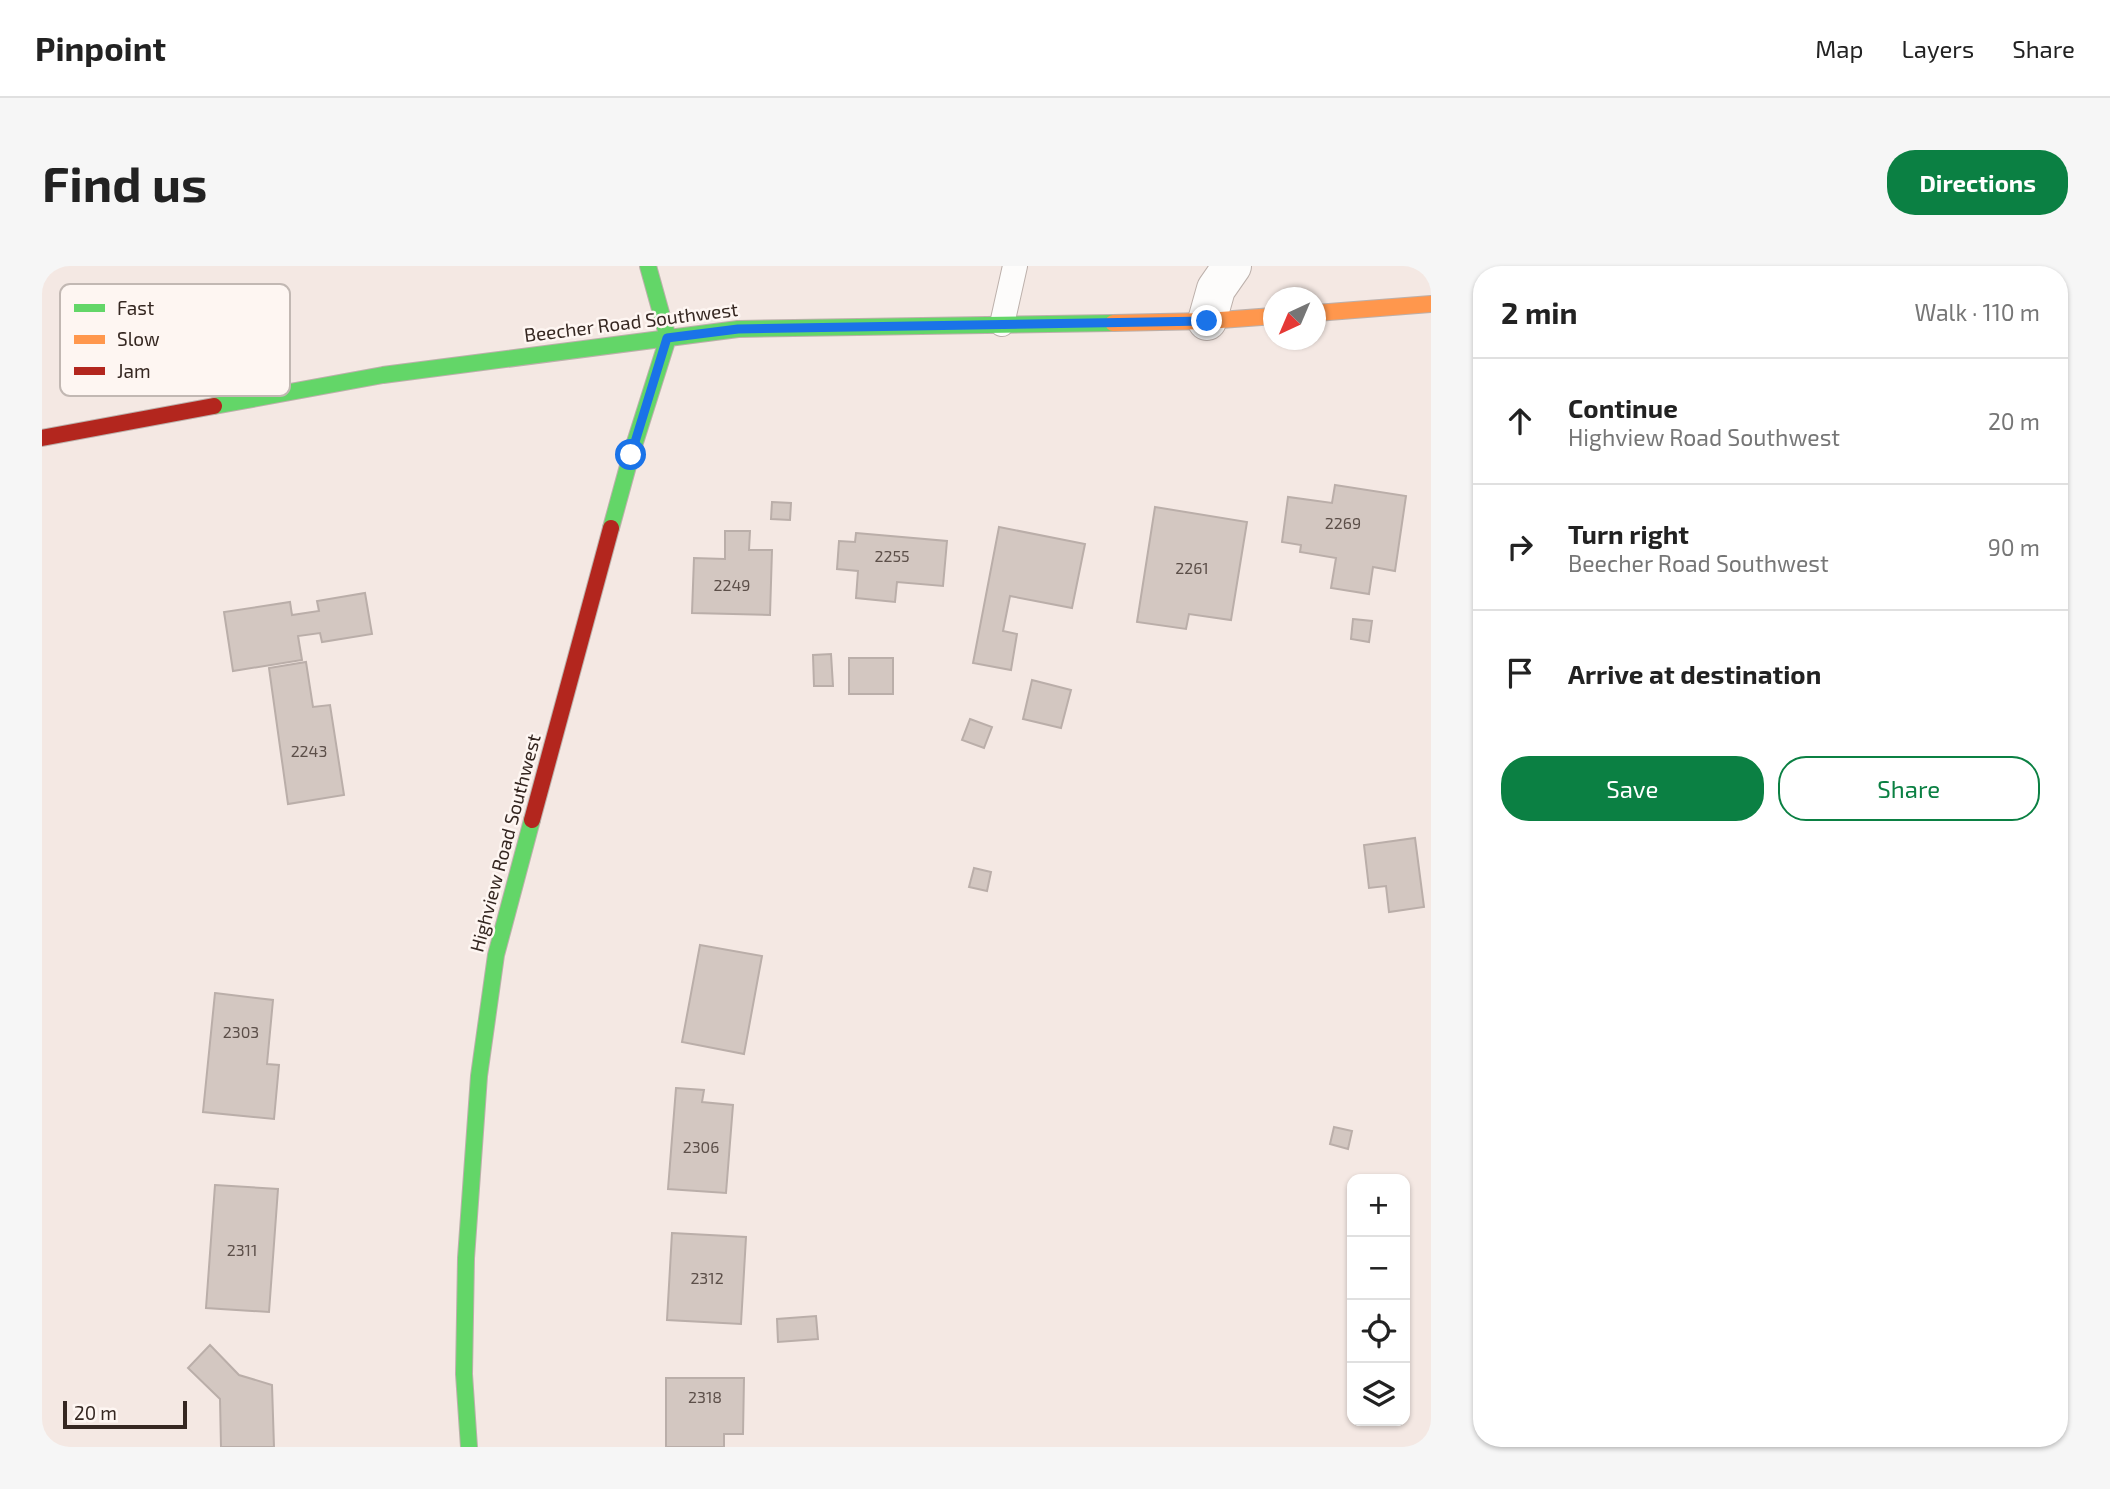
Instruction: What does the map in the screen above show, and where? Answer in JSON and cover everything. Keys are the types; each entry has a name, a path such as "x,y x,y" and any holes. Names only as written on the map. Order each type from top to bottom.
{"street":[{"path":"648,266 667,338"},
{"path":"1207,321 1216,289 1232,266"},
{"path":"1326,312 1431,304"},
{"name":"Beecher Road Southwest","path":"290,392 383,375 738,329 1207,321 1263,317"},
{"name":"Highview Road Southwest","path":"469,1447 464,1374 466,1258 479,1076 496,955 631,455 667,338"},
{"name":"Beecher Road Southwest","path":"42,438 269,396"}],"lane":[{"path":"1002,324 1016,266"}],"building":[{"path":"1335,485 1406,496 1395,571 1373,567 1369,594 1331,588 1336,558 1300,552 1301,545 1282,542 1288,497 1332,503"},
{"path":"772,502 791,503 790,520 771,519"},
{"path":"1155,507 1247,522 1231,620 1189,614 1186,629 1137,622"},
{"path":"999,527 1085,544 1072,608 1010,596 1003,631 1017,634 1011,670 973,663"},
{"path":"725,531 750,531 749,550 772,550 770,615 692,613 694,558 725,559"},
{"path":"856,533 947,541 943,586 897,582 895,602 856,598 858,571 837,569 839,541 855,542"},
{"path":"365,593 372,634 322,642 320,633 298,636 302,660 233,671 224,612 290,602 292,615 319,611 317,601"},
{"path":"1353,619 1372,621 1369,642 1351,639"},
{"path":"831,654 833,686 814,686 813,655"},
{"path":"849,658 893,658 893,694 849,694"},
{"path":"306,662 313,707 330,705 344,795 288,804 269,668"},
{"path":"1032,680 1071,690 1061,728 1023,719"},
{"path":"970,719 992,727 984,748 962,740"},
{"path":"1415,838 1424,907 1389,912 1386,886 1369,888 1364,845"},
{"path":"974,868 991,872 987,891 969,887"},
{"path":"700,945 762,956 744,1054 682,1042"},
{"path":"215,993 273,1000 267,1064 279,1065 274,1119 203,1112"},
{"path":"676,1088 704,1090 702,1102 733,1105 726,1193 668,1189"},
{"path":"1334,1127 1352,1131 1348,1149 1330,1144"},
{"path":"215,1185 278,1189 269,1312 206,1308"},
{"path":"672,1233 746,1237 741,1324 667,1320"},
{"path":"816,1316 818,1339 778,1342 777,1319"},
{"path":"210,1345 239,1375 272,1385 274,1447 221,1447 220,1399 188,1368"},
{"path":"666,1378 744,1378 743,1434 724,1434 724,1447 666,1447"}],"traffic: fast":[{"path":"611,528 668,338 648,266"},
{"path":"290,392 383,375 738,329 1113,323"},
{"path":"214,406 269,396"},
{"path":"469,1447 464,1374 466,1258 479,1076 496,955 532,820"}],"traffic: slow":[{"path":"1326,312 1431,304"},
{"path":"1113,323 1263,317"}],"traffic: jam":[{"path":"42,438 214,406"},
{"path":"532,820 611,528"}],"route":[{"path":"631,455 667,338 738,329 1207,321"}]}
